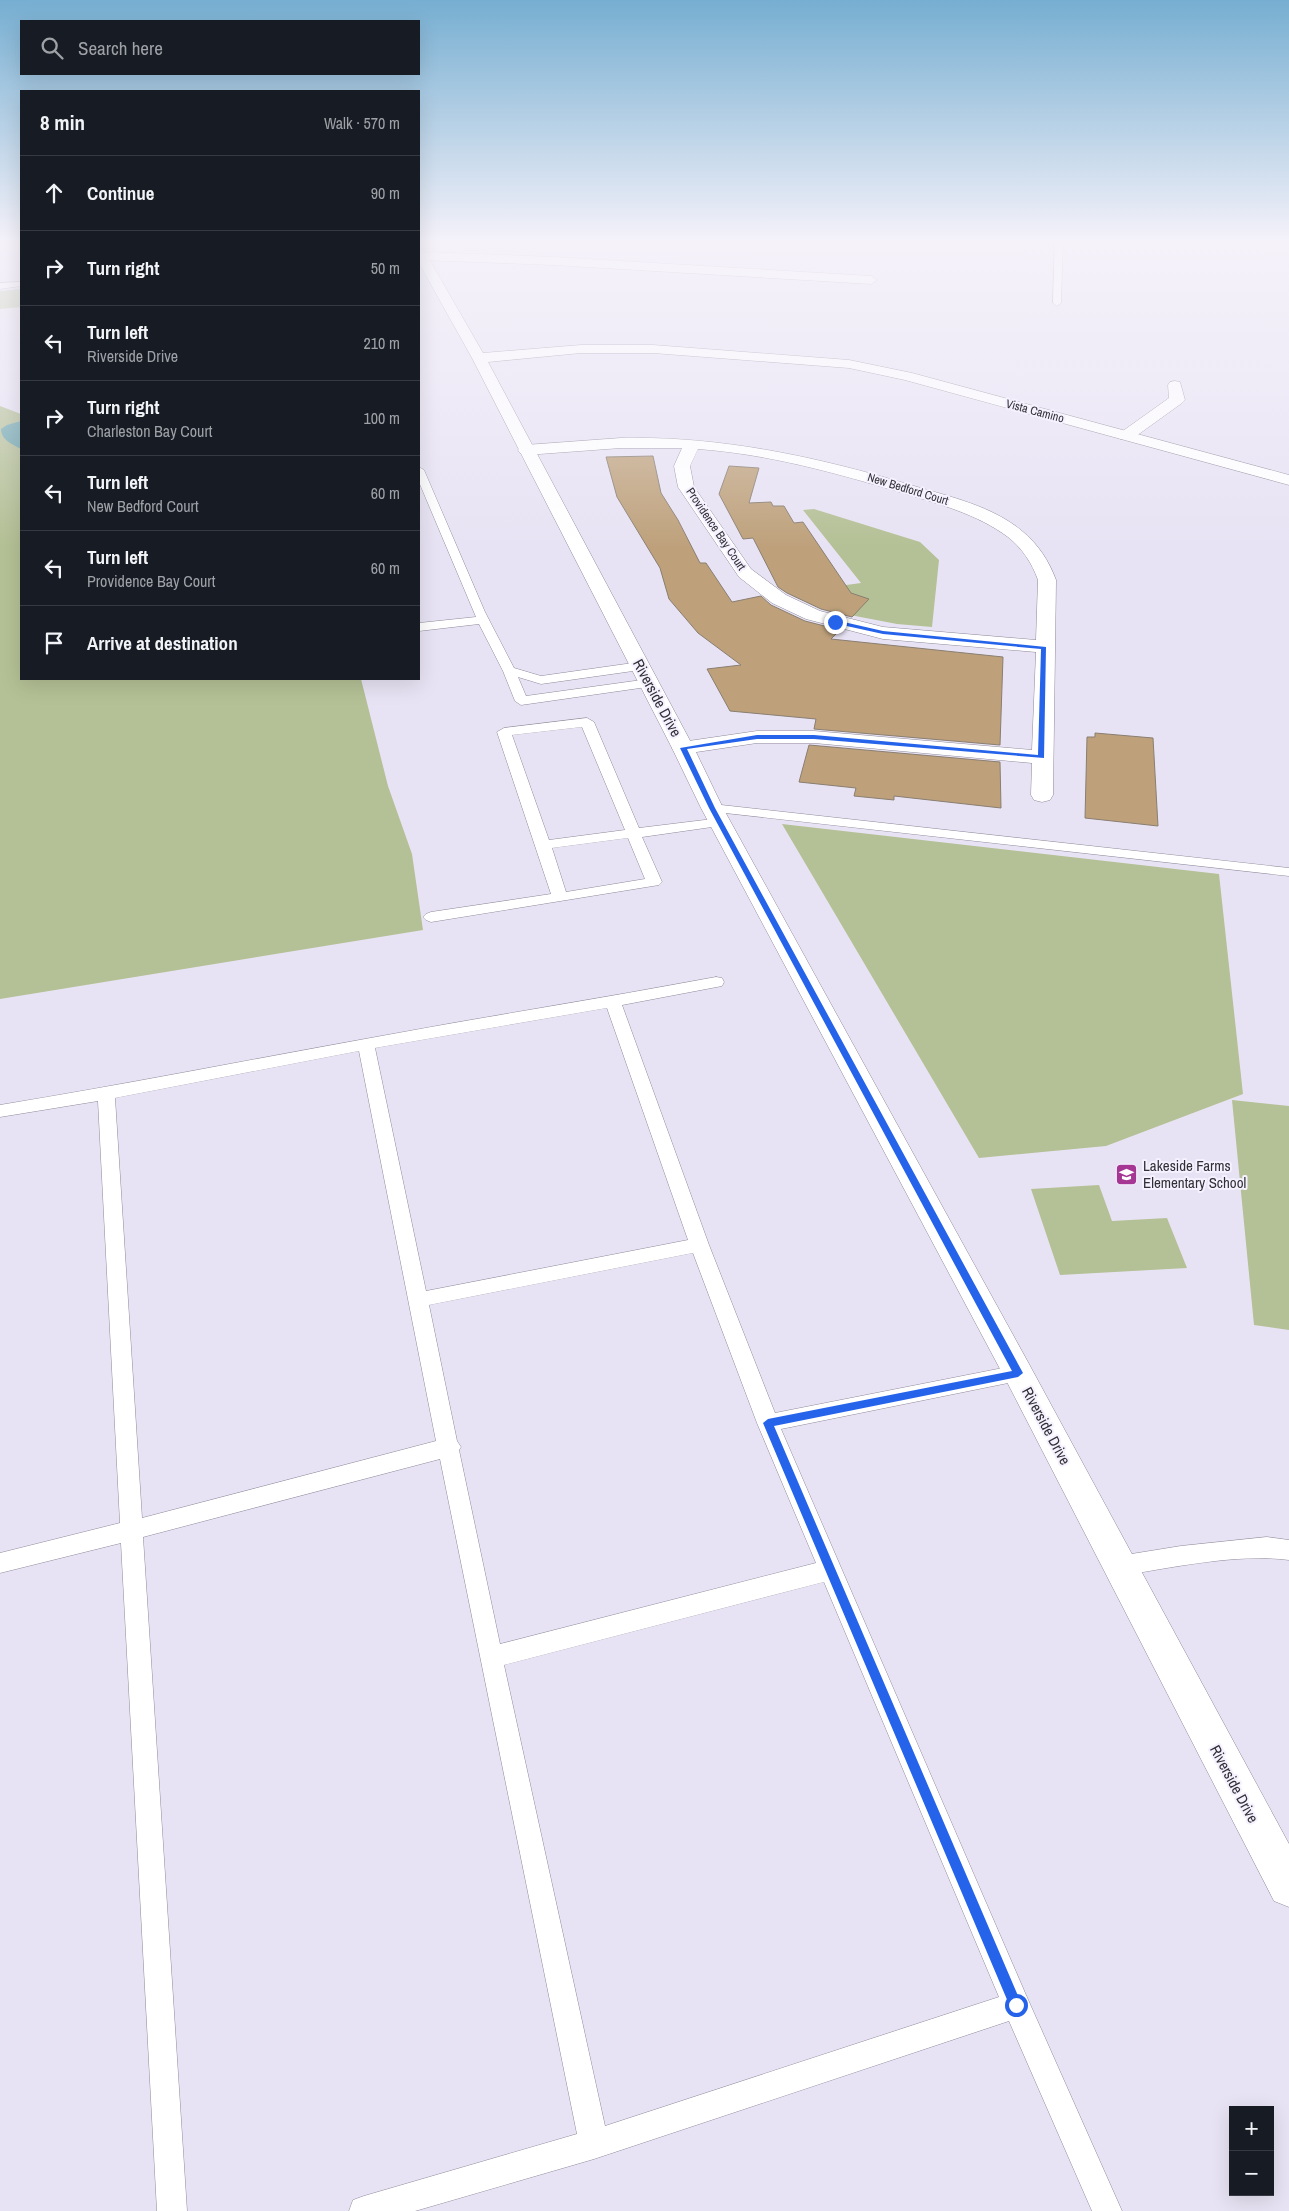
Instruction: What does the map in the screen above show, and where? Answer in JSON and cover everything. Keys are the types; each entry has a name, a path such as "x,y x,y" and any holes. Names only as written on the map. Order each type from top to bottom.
{"street":[{"name":"Riverside Drive","path":"470,342 645,674 716,815 1018,1373 1289,1886"},
{"name":"Vista Camino","path":"479,358 582,349 627,348 801,358 849,364 907,376 1289,480"},
{"path":"1126,436 1177,400 1175,385"},
{"name":"New Bedford Court","path":"526,450 614,442 692,444 761,452 834,467 962,506 1001,525 1026,545 1043,568 1047,580 1042,794"},
{"name":"Providence Bay Court","path":"692,444 682,466 686,487 746,573 754,582 779,599 813,615 883,633 1044,647"},
{"path":"683,748 757,737 814,737 1042,757"}],"lane":[{"path":"420,472 521,701 583,693 645,674"},
{"path":"420,626 484,620"},
{"path":"509,671 541,680 574,675 645,674"},
{"path":"574,675 583,693"},
{"path":"431,917 560,897 654,882 587,722 504,732 544,845 560,897"},
{"path":"544,845 633,834 716,815 1289,872"},
{"path":"0,1111 106,1094 366,1044 613,1002 716,982"},
{"path":"613,1002 698,1245 768,1423 1016,2005 1107,2211"},
{"path":"366,1044 450,1447 491,1657 594,2144"},
{"path":"106,1094 172,2211"},
{"path":"418,1300 698,1245"},
{"path":"768,1423 1018,1373"},
{"path":"0,1563 450,1447"},
{"path":"1120,1566 1180,1556 1267,1547 1289,1550"},
{"path":"491,1657 830,1570"},
{"path":"364,2211 594,2144 1016,2005"}],"green space":[{"path":"0,406 20,414 20,680 361,680 388,786 412,854 423,930 0,999"},
{"path":"814,509 920,542 939,560 932,627 897,624 850,615 795,592 861,583 803,510"},
{"path":"782,824 1219,874 1243,1094 1106,1146 979,1158"},
{"path":"1232,1100 1289,1106 1289,1330 1254,1325"},
{"path":"1099,1185 1112,1221 1167,1218 1187,1268 1060,1275 1031,1189"}],"water":[{"path":"20,421 20,448 5,439 1,433 1,429"}],"building":[{"path":"653,456 661,493 678,520 700,563 706,563 732,602 761,596 771,605 805,621 840,630 831,639 1003,657 1000,745 814,729 816,719 730,711 707,669 741,665 698,633 669,599 660,568 617,497 606,457"},
{"path":"729,466 759,468 749,503 771,502 773,506 784,506 794,523 803,522 851,593 869,599 852,617 821,609 778,587 753,538 743,539 719,494"},
{"path":"1095,733 1153,738 1158,826 1085,818 1087,737 1095,737"},
{"path":"809,745 1000,762 1001,808 894,796 894,800 854,796 856,788 799,782"}],"place":[{"name":"Lakeside Farms Elementary School","path":"1127,1175"}],"route":[{"path":"835,622 883,633 1044,647 1042,757 814,737 757,737 683,748 712,808 1018,1373 768,1423 1016,2005"}]}
